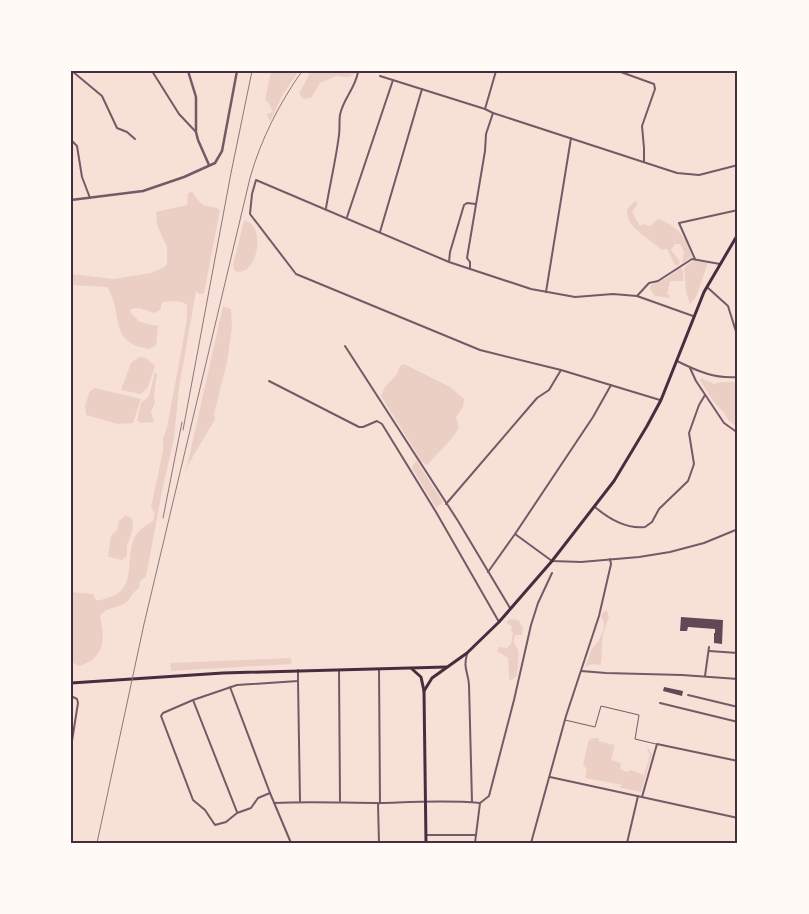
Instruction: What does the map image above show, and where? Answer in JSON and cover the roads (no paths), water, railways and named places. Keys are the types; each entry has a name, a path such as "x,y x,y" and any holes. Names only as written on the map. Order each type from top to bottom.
{"main road":[{"path":"424,691 432,678 467,653 511,609 595,507 622,468 661,400 693,316 707,286 738,234"},
{"path":"71,683 298,670 447,667"},
{"path":"412,669 421,677 424,691 426,843"}],"street":[{"path":"72,71 102,96 117,128 127,132 135,139"},
{"path":"152,71 179,114 196,132"},
{"path":"188,71 196,97 196,132 209,165"},
{"path":"71,200 143,191 184,177 215,163 222,151 237,71"},
{"path":"485,108 495,71"},
{"path":"618,71 654,84 655,89 642,126 644,162"},
{"path":"326,208 339,133 340,115 357,80 358,72"},
{"path":"380,76 485,108 493,113 688,175 700,175 738,164"},
{"path":"346,218 393,80"},
{"path":"380,232 422,88"},
{"path":"470,269 470,262 467,258 485,151 486,134 493,113"},
{"path":"546,292 572,138"},
{"path":"71,140 77,146 82,177 90,198"},
{"path":"661,400 611,384 462,344 296,274 250,214 252,194 256,180 326,208 449,262 470,269 546,292 575,297 613,294 637,296 693,316"},
{"path":"449,262 450,252 464,206 466,203 476,204"},
{"path":"695,259 679,223 738,210"},
{"path":"637,296 649,283 658,281 695,259 720,264"},
{"path":"707,286 728,306 738,338"},
{"path":"345,346 511,609"},
{"path":"677,361 690,368 718,377 738,377"},
{"path":"690,368 724,423 738,433"},
{"path":"446,504 537,398 549,390 561,370"},
{"path":"269,381 359,427 377,421 382,424 499,622"},
{"path":"488,572 592,417 611,384"},
{"path":"595,507 614,520 626,525 645,527 652,522 659,509 688,481 694,464 689,433 699,405 705,395"},
{"path":"515,534 552,561 581,562 639,557 684,548 738,529"},
{"path":"531,843 565,720 603,600 612,564 610,559"},
{"path":"274,803 300,801 425,801 480,803 489,796 514,700 530,625 552,573"},
{"path":"705,677 709,647"},
{"path":"709,651 738,653"},
{"path":"467,653 464,665 469,679 472,802"},
{"path":"325,843 378,842 378,804 380,802 379,669"},
{"path":"298,670 300,801"},
{"path":"339,670 340,801"},
{"path":"581,670 606,674 738,680"},
{"path":"270,793 258,798 251,808 237,813 226,822 214,825 205,810 193,800 161,716 163,713 193,700 237,685 298,681"},
{"path":"230,687 291,843"},
{"path":"688,695 738,707"},
{"path":"71,696 77,699 78,704 71,747"},
{"path":"193,700 237,813"},
{"path":"660,703 738,722"},
{"path":"642,797 657,744 738,761"},
{"path":"549,776 738,818"},
{"path":"627,843 638,796"},
{"path":"475,843 480,803"},
{"path":"426,835 476,835"}],"lane":[{"path":"565,720 595,727 601,706 639,715 635,738 657,744"}],"railway":[{"path":"183,430 252,71"},
{"path":"97,843 144,624 250,178 272,122 302,71"},
{"path":"163,518 182,422"}]}
